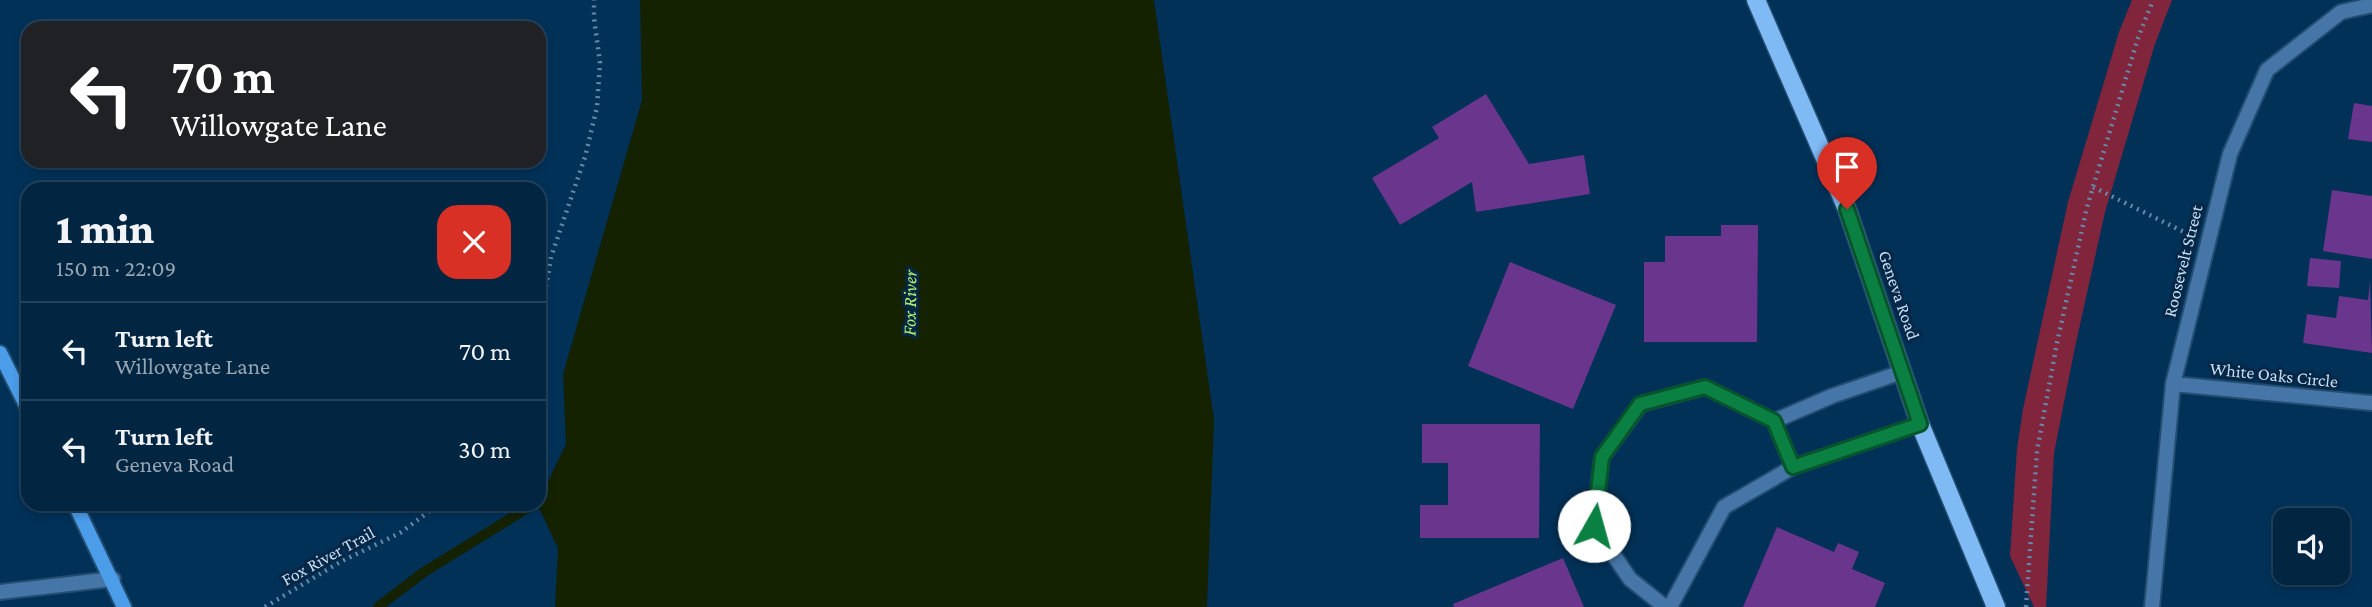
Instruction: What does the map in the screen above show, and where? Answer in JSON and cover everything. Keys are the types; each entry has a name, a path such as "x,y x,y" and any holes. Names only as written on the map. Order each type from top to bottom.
{"main road":[{"name":"Geneva Road","path":"1756,0 1847,209 1920,424 1996,607"},
{"path":"0,352 21,395"},
{"path":"79,511 124,607"}],"street":[{"name":"Roosevelt Street","path":"2151,603 2173,384 2230,154 2267,70 2341,12 2372,5"},
{"path":"1774,421 1832,396 1902,372"},
{"name":"White Oaks Circle","path":"2173,384 2372,403"},
{"path":"1793,467 1774,421 1705,387 1640,404 1602,457 1594,526 1630,579 1668,607 1724,507 1793,467 1920,424"},
{"path":"0,592 113,579"}],"path":[{"path":"546,287 551,257 584,158 597,107 600,63 594,0"},
{"path":"2026,607 2036,451 2057,343 2093,187 2138,38 2153,0"},
{"path":"2093,187 2207,243"},
{"name":"Fox River Trail","path":"265,607 340,562 400,533 430,511"}],"shaded area":[{"path":"2132,0 2172,0 2155,44 2105,212 2054,453 2046,607 2034,607 2010,556 2017,449 2023,409 2068,202 2119,32"}],"water":[{"name":"Fox River","path":"640,0 1154,0 1214,420 1207,607 555,607 558,548 540,511 546,511 546,485 566,444 563,374 642,100"}],"building":[{"path":"1486,94 1529,164 1584,155 1590,194 1476,212 1472,182 1400,225 1372,178 1439,138 1432,127"},
{"path":"2354,103 2372,106 2372,142 2348,139"},
{"path":"2332,190 2372,196 2372,259 2323,251"},
{"path":"1721,225 1758,225 1757,342 1644,342 1644,262 1665,262 1665,236 1721,236"},
{"path":"2310,258 2341,261 2339,288 2307,286"},
{"path":"1510,262 1616,305 1573,409 1468,366"},
{"path":"2370,281 2372,353 2303,343 2307,314 2336,318 2339,296 2368,300"},
{"path":"1422,424 1540,424 1539,538 1420,538 1420,505 1448,505 1448,463 1422,463"},
{"path":"1777,527 1834,552 1838,543 1859,552 1852,569 1885,583 1875,607 1743,607"},
{"path":"1563,558 1584,607 1454,607 1453,604"}],"waterway":[{"path":"378,607 424,572 523,511"}],"route":[{"path":"1594,526 1602,457 1640,404 1705,387 1774,421 1793,467 1920,424 1847,209"}]}
